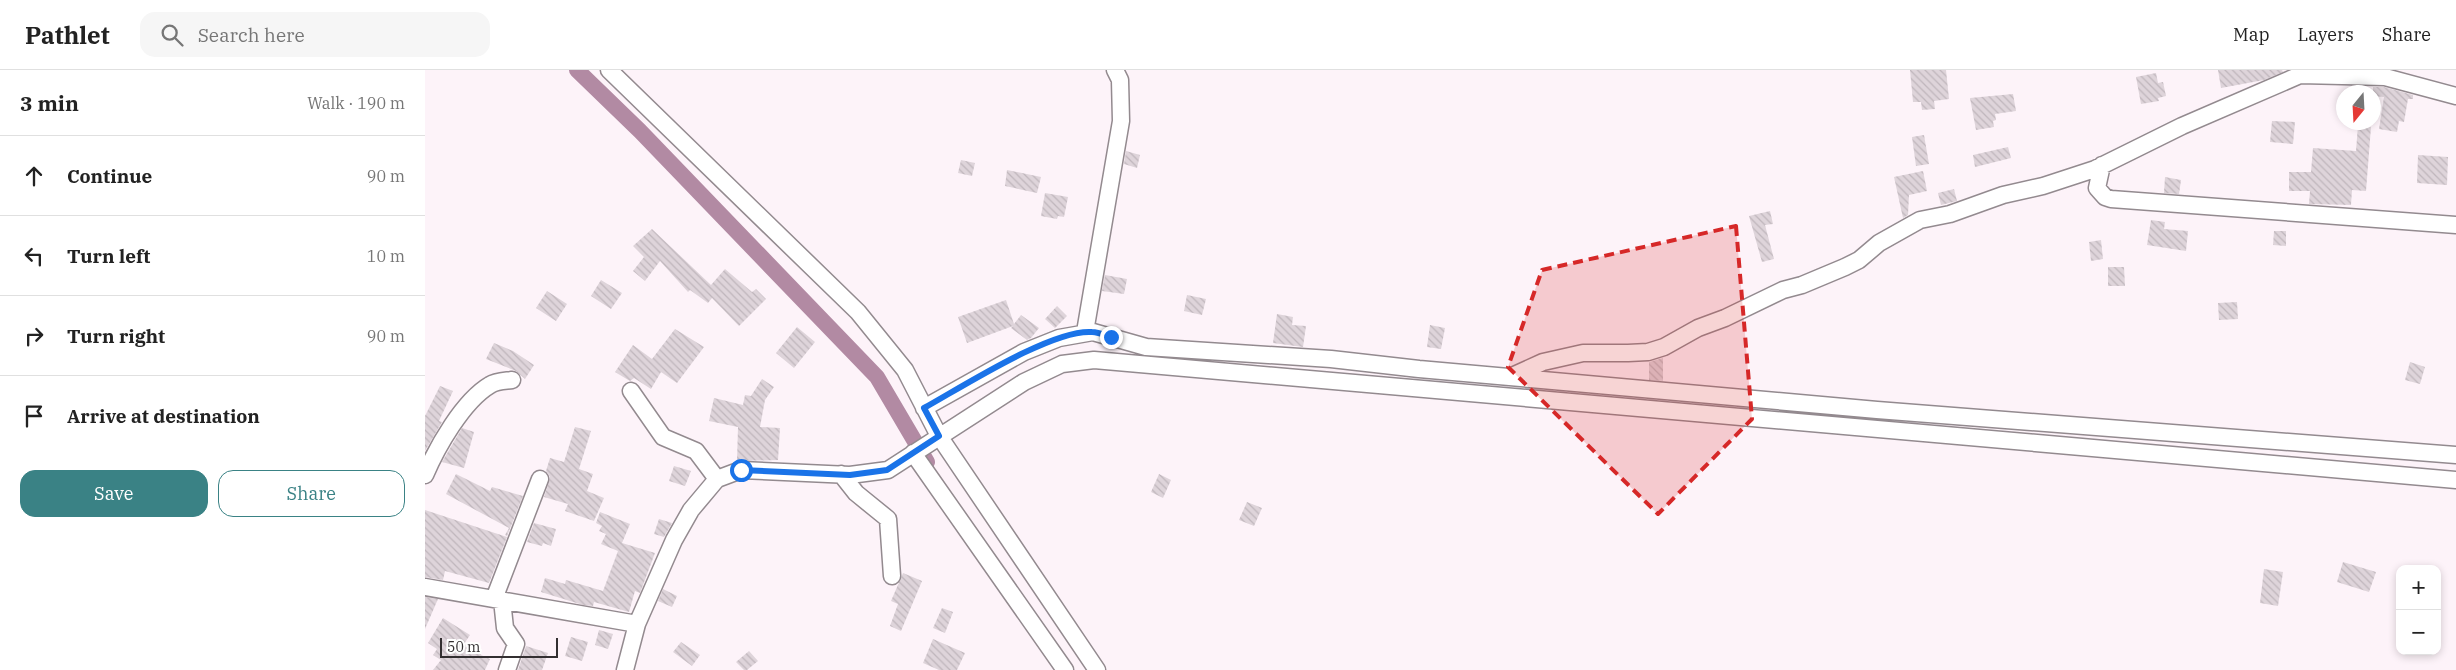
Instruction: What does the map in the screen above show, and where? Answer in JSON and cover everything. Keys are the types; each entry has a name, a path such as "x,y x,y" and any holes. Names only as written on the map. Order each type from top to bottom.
{"street":[{"path":"609,70 858,312 905,370 924,408 927,444 1065,670"},
{"path":"1085,332 1121,121 1120,80 1115,70"},
{"path":"1510,376 1543,362 1583,353 1628,354 1648,352 1664,347 1698,328 1725,318 1783,290 1809,283 1845,268 1859,260 1879,243 1920,220 1950,214 2003,195 2043,186 2102,165 2297,73 2385,77 2456,96"},
{"path":"2102,165 2097,188 2100,193 2111,199 2456,225"},
{"path":"924,408 1024,352 1059,338 1093,332 1146,347 1331,359 2070,426 2456,456"},
{"path":"625,670 637,624 674,540 691,510 717,479 741,470 841,474 887,470 1024,382 1062,364 1093,360 2456,480"},
{"path":"425,476 432,459 467,405 492,384 512,380"},
{"path":"631,391 663,437 696,451 717,479"},
{"path":"927,444 1097,670"},
{"path":"841,474 856,493 887,519 892,576"},
{"path":"507,670 516,644 505,628 498,600 540,479"},
{"path":"425,587 637,624"}],"highlighted area":[{"path":"1736,226 1752,419 1658,514 1508,367 1542,270"}],"building":[{"path":"1910,70 1946,70 1949,99 1934,101 1935,109 1922,110 1921,102 1913,102"},
{"path":"2218,70 2282,70 2283,72 2264,80 2221,88"},
{"path":"2156,73 2158,83 2163,82 2166,96 2158,98 2159,101 2141,104 2136,77"},
{"path":"2381,87 2413,95 2413,99 2408,99 2404,122 2399,121 2397,132 2381,129 2384,97 2381,97"},
{"path":"2013,94 2016,111 1995,114 1994,127 1976,130 1970,98"},
{"path":"2272,121 2295,122 2293,144 2270,142"},
{"path":"2358,130 2371,130 2366,191 2352,190 2351,205 2309,204 2310,191 2289,191 2289,172 2311,172 2313,148 2356,151"},
{"path":"1924,135 1929,164 1916,166 1912,137"},
{"path":"2008,147 2011,158 1975,167 1973,155"},
{"path":"1126,151 1140,155 1137,168 1124,164"},
{"path":"2418,155 2448,157 2447,185 2417,183"},
{"path":"961,160 975,163 972,176 958,173"},
{"path":"1007,170 1041,177 1037,193 1005,186"},
{"path":"1923,171 1927,191 1909,195 1908,215 1903,218 1894,177"},
{"path":"2165,177 2181,180 2179,194 2164,193"},
{"path":"1954,189 1957,201 1941,205 1938,193"},
{"path":"1045,193 1068,197 1064,217 1058,216 1057,219 1041,216"},
{"path":"1770,211 1773,224 1765,225 1774,259 1762,262 1749,216"},
{"path":"2151,220 2165,222 2164,229 2188,231 2186,251 2147,245"},
{"path":"652,229 711,285 725,269 752,292 756,289 766,299 739,326 712,298 708,303 690,290 688,292 660,261 645,281 633,271 644,257 633,246"},
{"path":"2274,231 2286,231 2286,246 2273,245"},
{"path":"2101,240 2103,259 2091,261 2089,242"},
{"path":"2108,267 2124,267 2125,286 2108,286"},
{"path":"1105,275 1127,279 1124,294 1102,291"},
{"path":"601,280 622,293 611,309 591,296"},
{"path":"547,291 567,304 556,321 536,308"},
{"path":"1187,295 1206,299 1202,315 1184,311"},
{"path":"1006,300 1014,324 1021,315 1039,328 1031,338 1027,340 1011,328 1013,326 967,343 958,317"},
{"path":"2237,302 2238,319 2219,320 2218,303"},
{"path":"1057,306 1067,316 1055,328 1045,319"},
{"path":"1277,314 1293,317 1292,325 1306,326 1303,347 1273,343"},
{"path":"1430,325 1445,328 1441,349 1427,347"},
{"path":"797,327 815,342 794,368 776,353"},
{"path":"675,329 704,347 677,383 661,372 651,389 634,378 630,381 615,372 633,345 652,359"},
{"path":"494,343 513,351 534,365 525,379 516,371 486,359"},
{"path":"1663,358 1663,381 1649,380 1649,362"},
{"path":"2410,362 2425,367 2420,384 2405,380"},
{"path":"762,379 774,387 765,400 760,427 780,428 778,460 737,461 738,427 709,421 714,398 743,405 745,395 751,396"},
{"path":"440,386 453,391 439,421 442,422 425,451 425,416"},
{"path":"575,427 591,431 579,469 593,474 587,491 604,498 594,521 565,511 568,504 544,497 550,477 546,471 550,458 564,462"},
{"path":"462,428 474,432 464,468 442,462"},
{"path":"674,466 691,471 685,486 669,481"},
{"path":"456,474 490,491 492,487 523,496 507,536 505,535 509,528 446,494"},
{"path":"1159,474 1171,480 1163,498 1151,492"},
{"path":"1247,502 1262,508 1254,526 1239,520"},
{"path":"425,510 507,537 489,583 445,571 443,580 425,577"},
{"path":"600,512 630,524 622,543 655,553 640,593 635,591 629,612 594,602 593,606 583,605 541,592 545,578 565,584 566,580 603,591 618,551 601,544 606,534 599,531 602,526 596,523"},
{"path":"659,519 672,523 664,537 654,534"},
{"path":"534,523 556,529 551,546 543,543 542,546 527,542"},
{"path":"2343,562 2376,572 2369,592 2337,582"},
{"path":"2264,569 2283,572 2278,606 2260,603"},
{"path":"903,573 922,581 901,631 890,626 898,604 891,601"},
{"path":"663,589 677,596 672,607 658,601"},
{"path":"425,597 438,599 425,629"},
{"path":"942,608 953,612 945,633 933,628"},
{"path":"443,618 470,635 464,644 482,652 481,655 490,659 485,670 433,670 441,660 433,655 437,649 428,643"},
{"path":"599,630 613,634 608,649 595,645"},
{"path":"571,637 588,642 582,661 565,656"},
{"path":"933,639 965,653 957,670 939,670 923,663"},
{"path":"681,642 700,655 692,666 673,652"},
{"path":"526,646 548,653 542,670 518,670"},
{"path":"749,651 758,661 747,670 744,670 736,662"}],"waterway":[{"path":"577,70 640,131 877,377 927,462"}],"route":[{"path":"741,470 777,470 850,475 887,470 939,436 924,408 1024,352 1059,338 1078,333 1093,332 1111,337"}]}
